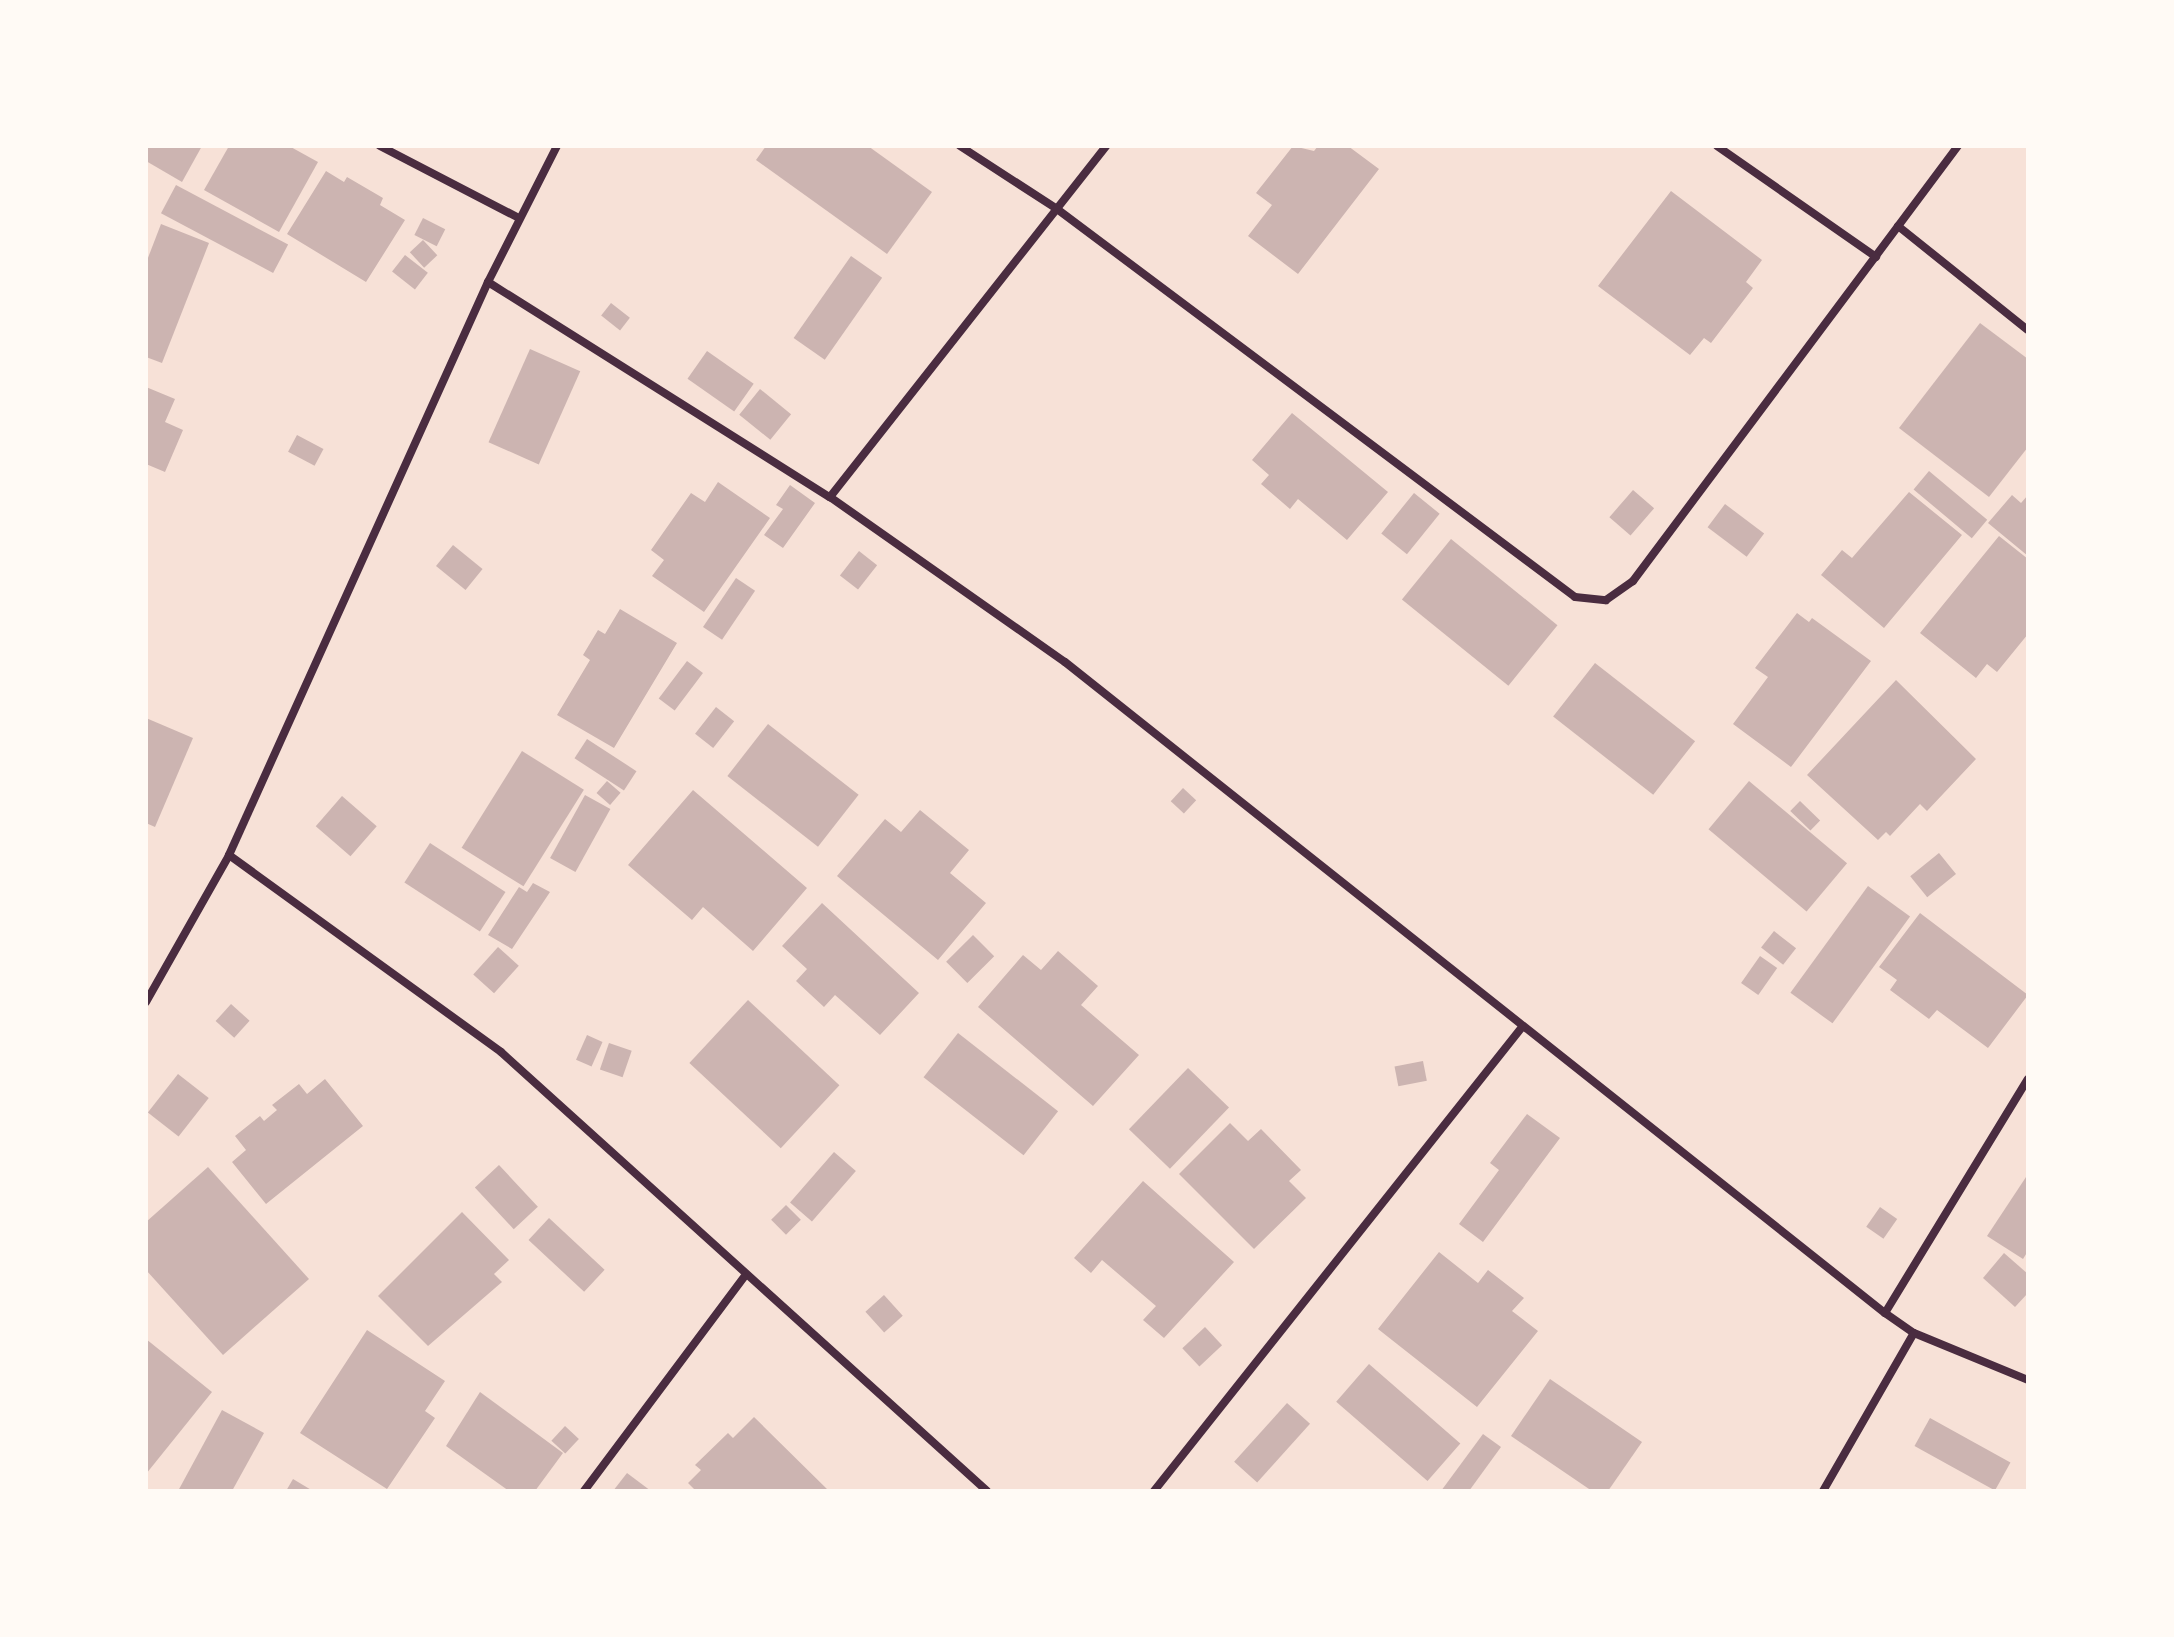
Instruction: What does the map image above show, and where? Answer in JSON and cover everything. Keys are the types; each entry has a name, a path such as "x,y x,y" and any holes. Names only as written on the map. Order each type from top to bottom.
{"street":[{"path":"380,146 519,218"},
{"path":"146,1002 229,855 488,282 557,146"},
{"path":"960,146 1057,209 1575,597 1606,600 1633,581 1958,146"},
{"path":"830,497 1106,146"},
{"path":"1717,146 1876,257"},
{"path":"1898,226 2028,330"},
{"path":"488,282 830,497 1065,662 1885,1313 1914,1333 2028,1380"},
{"path":"229,855 501,1052 744,1277 987,1491"},
{"path":"1154,1491 1522,1027"},
{"path":"1885,1313 2028,1079"},
{"path":"584,1491 744,1277"},
{"path":"1823,1491 1914,1333"}],"building":[{"path":"146,146 202,146 182,182 146,161"},
{"path":"229,146 289,146 318,162 279,232 204,190"},
{"path":"766,146 868,146 932,192 887,254 756,160"},
{"path":"1293,146 1314,151 1318,146 1348,146 1379,169 1298,274 1248,236 1272,205 1256,193"},
{"path":"326,171 344,182 347,177 383,198 380,205 405,220 366,282 287,234"},
{"path":"176,185 288,245 273,273 161,213"},
{"path":"1671,191 1762,260 1746,282 1753,288 1711,343 1704,338 1690,355 1598,286"},
{"path":"423,218 445,229 437,246 414,235"},
{"path":"161,224 209,243 162,363 146,357 146,263"},
{"path":"423,240 437,255 424,268 410,252"},
{"path":"405,255 428,273 415,289 392,272"},
{"path":"851,256 882,278 825,360 794,338"},
{"path":"611,303 630,318 620,330 601,316"},
{"path":"1980,323 2028,359 2028,447 1989,497 1899,428"},
{"path":"530,349 580,371 539,465 489,442"},
{"path":"707,351 754,384 734,412 687,379"},
{"path":"146,387 175,399 165,422 183,430 165,472 146,464"},
{"path":"760,389 791,414 770,440 739,415"},
{"path":"1292,413 1388,492 1347,540 1298,499 1290,509 1261,484 1269,475 1252,460"},
{"path":"297,435 323,449 315,466 288,452"},
{"path":"1929,471 1987,520 1972,538 1914,489"},
{"path":"718,482 770,518 704,612 652,576 664,560 651,550 691,493 705,502"},
{"path":"790,485 815,503 783,548 764,535 783,509 776,505"},
{"path":"1633,490 1654,508 1631,536 1609,517"},
{"path":"1909,492 1962,535 1884,628 1821,575 1842,550 1852,558"},
{"path":"1414,493 1440,514 1407,554 1381,533"},
{"path":"2012,495 2021,503 2028,495 2028,556 1988,523"},
{"path":"1725,504 1764,533 1747,557 1708,527"},
{"path":"1999,536 2028,559 2028,634 1997,672 1987,664 1976,678 1920,633"},
{"path":"1451,539 1557,625 1508,686 1402,600"},
{"path":"453,545 483,569 466,590 436,566"},
{"path":"859,551 877,565 858,590 840,575"},
{"path":"736,578 755,591 722,640 703,627"},
{"path":"620,609 677,643 614,748 557,715 590,660 583,655 598,630 605,634"},
{"path":"1797,613 1809,622 1812,618 1871,661 1791,767 1733,724 1768,677 1755,668"},
{"path":"687,661 703,673 675,711 659,699"},
{"path":"1595,663 1695,741 1653,795 1553,717"},
{"path":"1896,680 1976,759 1927,811 1920,804 1890,836 1886,832 1878,840 1807,775"},
{"path":"716,707 734,721 713,748 695,734"},
{"path":"146,718 193,738 155,827 146,823"},
{"path":"768,724 859,795 818,847 727,776"},
{"path":"587,739 636,771 624,790 574,758"},
{"path":"522,751 584,790 523,886 462,848"},
{"path":"607,781 621,793 610,805 597,793"},
{"path":"1749,781 1847,863 1807,912 1709,829"},
{"path":"1183,788 1196,800 1184,813 1171,801"},
{"path":"693,790 807,888 753,951 703,907 692,920 628,865"},
{"path":"585,795 610,809 575,872 550,858"},
{"path":"342,796 377,826 350,856 316,826"},
{"path":"1800,801 1820,820 1810,831 1790,811"},
{"path":"920,810 969,850 950,873 986,903 938,960 837,876 885,819 901,832"},
{"path":"430,843 505,892 480,931 404,882"},
{"path":"1939,853 1956,874 1927,897 1910,876"},
{"path":"533,883 550,892 512,949 488,935 519,887 527,892"},
{"path":"1868,886 1910,917 1832,1023 1790,993"},
{"path":"822,903 919,993 880,1035 835,995 824,1007 796,981 807,969 782,946"},
{"path":"1920,913 2028,995 1988,1048 1937,1010 1929,1019 1890,990 1897,980 1879,967"},
{"path":"1774,931 1796,948 1783,965 1761,948"},
{"path":"973,935 994,956 967,983 946,962"},
{"path":"498,947 519,966 494,993 473,974"},
{"path":"1058,951 1098,986 1081,1005 1139,1055 1093,1106 978,1007 1023,955 1041,970"},
{"path":"1760,956 1777,968 1758,995 1741,983"},
{"path":"748,1000 839,1085 781,1148 689,1063"},
{"path":"231,1004 250,1021 234,1038 216,1021"},
{"path":"958,1033 1058,1111 1024,1155 924,1077"},
{"path":"587,1035 603,1042 592,1067 576,1060"},
{"path":"609,1043 632,1051 623,1077 600,1069"},
{"path":"1423,1061 1427,1081 1398,1086 1395,1067"},
{"path":"1188,1068 1229,1108 1170,1169 1129,1129"},
{"path":"178,1074 209,1098 179,1137 148,1113"},
{"path":"325,1079 363,1126 266,1204 232,1162 246,1150 235,1136 260,1116 264,1121 277,1110 272,1105 299,1084 307,1094"},
{"path":"1527,1114 1560,1138 1483,1242 1459,1224 1499,1170 1490,1163"},
{"path":"1230,1123 1248,1141 1261,1129 1301,1170 1289,1181 1306,1198 1254,1249 1179,1174"},
{"path":"834,1152 856,1171 812,1222 790,1203"},
{"path":"499,1165 538,1207 514,1229 475,1188"},
{"path":"208,1167 309,1279 223,1355 146,1270 146,1222"},
{"path":"2028,1174 2028,1251 2023,1259 1987,1236"},
{"path":"1143,1181 1234,1262 1164,1338 1143,1320 1156,1306 1102,1260 1091,1273 1074,1258"},
{"path":"786,1205 801,1220 786,1235 771,1220"},
{"path":"1880,1207 1897,1219 1883,1239 1866,1227"},
{"path":"462,1212 509,1260 494,1274 502,1282 428,1346 378,1296"},
{"path":"549,1218 605,1270 584,1292 529,1240"},
{"path":"1439,1252 1478,1283 1488,1270 1524,1298 1512,1311 1538,1331 1477,1407 1378,1329"},
{"path":"2004,1253 2028,1274 2028,1293 2015,1307 1983,1278"},
{"path":"884,1295 903,1316 884,1333 865,1312"},
{"path":"1205,1327 1222,1345 1199,1366 1182,1348"},
{"path":"367,1330 445,1381 425,1411 435,1418 387,1489 300,1433"},
{"path":"146,1339 212,1392 146,1474"},
{"path":"1369,1364 1460,1443 1428,1481 1336,1402"},
{"path":"1550,1379 1642,1442 1608,1491 1592,1491 1511,1436"},
{"path":"480,1392 563,1453 535,1491 509,1491 446,1446"},
{"path":"1287,1403 1310,1424 1257,1482 1234,1462"},
{"path":"222,1410 264,1433 232,1491 178,1491"},
{"path":"754,1417 829,1491 696,1491 688,1483 701,1470 695,1465 728,1433 733,1438"},
{"path":"1930,1418 2010,1463 1995,1491 1914,1446"},
{"path":"565,1426 579,1439 565,1454 551,1441"},
{"path":"1483,1434 1501,1447 1469,1491 1441,1491"},
{"path":"627,1473 651,1491 613,1491"},
{"path":"293,1479 313,1491 286,1491"}]}
